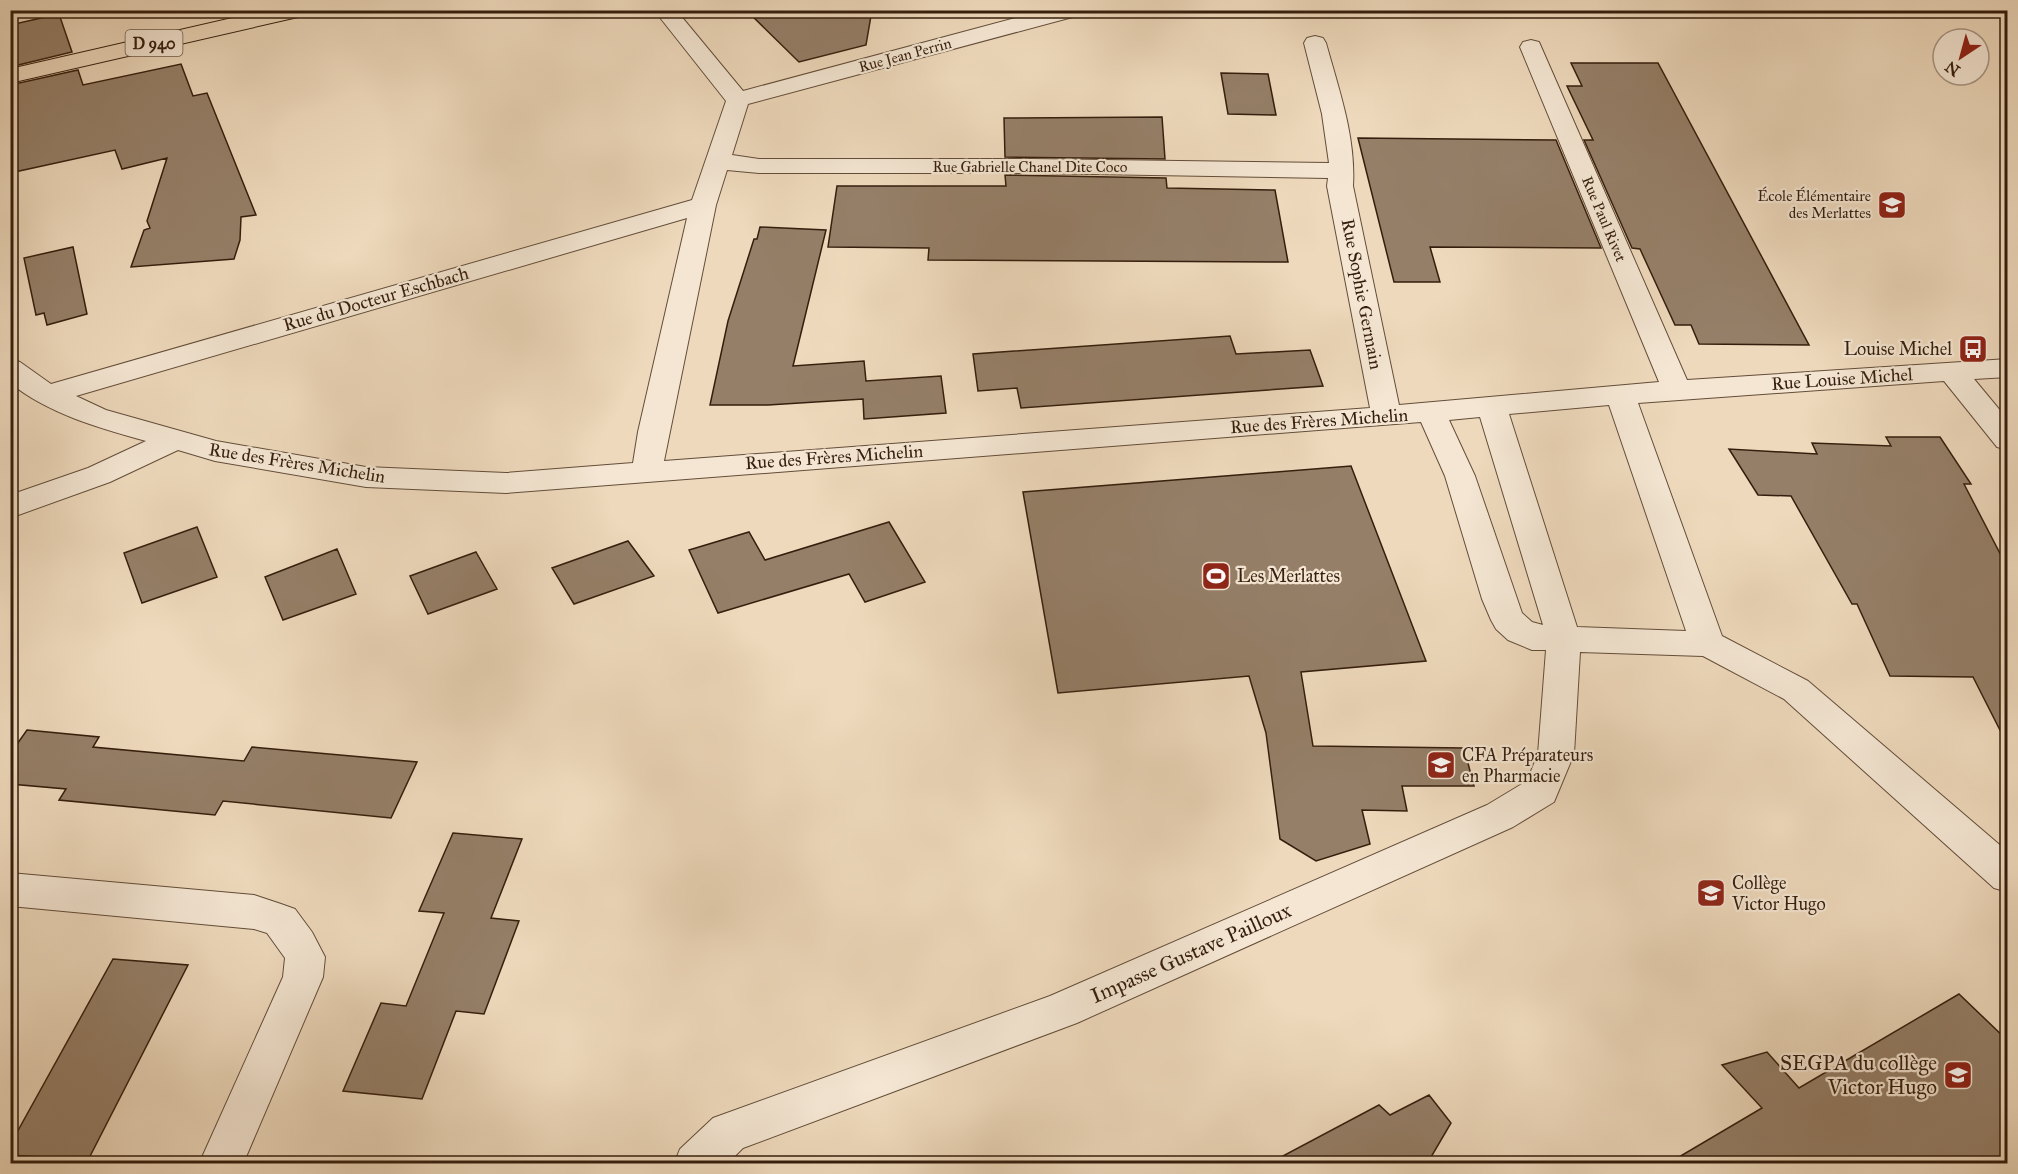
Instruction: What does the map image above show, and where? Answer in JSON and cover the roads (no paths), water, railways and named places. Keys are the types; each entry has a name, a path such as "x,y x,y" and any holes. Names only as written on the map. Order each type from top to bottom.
{"main road":[{"name":"D 940","path":"10,63 246,10"},
{"name":"D 940","path":"10,76 298,10"}],"street":[{"path":"646,472 655,421 703,205 738,100 664,10"},
{"name":"Rue Jean Perrin","path":"738,100 1072,10"},
{"name":"Rue Sophie Germain","path":"1315,43 1335,120 1342,171 1340,186 1386,416"},
{"name":"Rue Paul Rivet","path":"1531,47 1560,120 1677,390"},
{"name":"Rue Gabrielle Chanel Dite Coco","path":"718,161 759,166 1031,166 1342,171"},
{"name":"Rue du Docteur Eschbach","path":"48,394 703,205"},
{"name":"Rue des Frères Michelin","path":"10,368 34,387 96,417 215,451 366,477 506,483 1386,416 1621,397 1677,390"},
{"name":"Rue Louise Michel","path":"1677,390 2007,368"},
{"path":"1951,371 2007,440"},
{"path":"1621,397 1708,644"},
{"path":"1492,407 1564,639"},
{"path":"1431,412 1460,476 1499,599 1508,620 1520,631 1532,637 1708,644 1796,690 2007,876"},
{"path":"10,507 99,475 174,440"},
{"name":"Impasse Gustave Pailloux","path":"696,1164 728,1134 1062,1010 1500,816 1541,791 1556,754 1564,639"},
{"path":"10,889 254,912 281,921 305,957 303,977 221,1164"}],"place":[{"name":"École Élémentaire des Merlattes","path":"1892,205"},
{"name":"Louise Michel","path":"1973,349"},
{"name":"Les Merlattes","path":"1216,576"},
{"name":"CFA Préparateurs en Pharmacie","path":"1441,765"},
{"name":"Collège Victor Hugo","path":"1711,893"},
{"name":"SEGPA du collège Victor Hugo","path":"1958,1075"}]}
